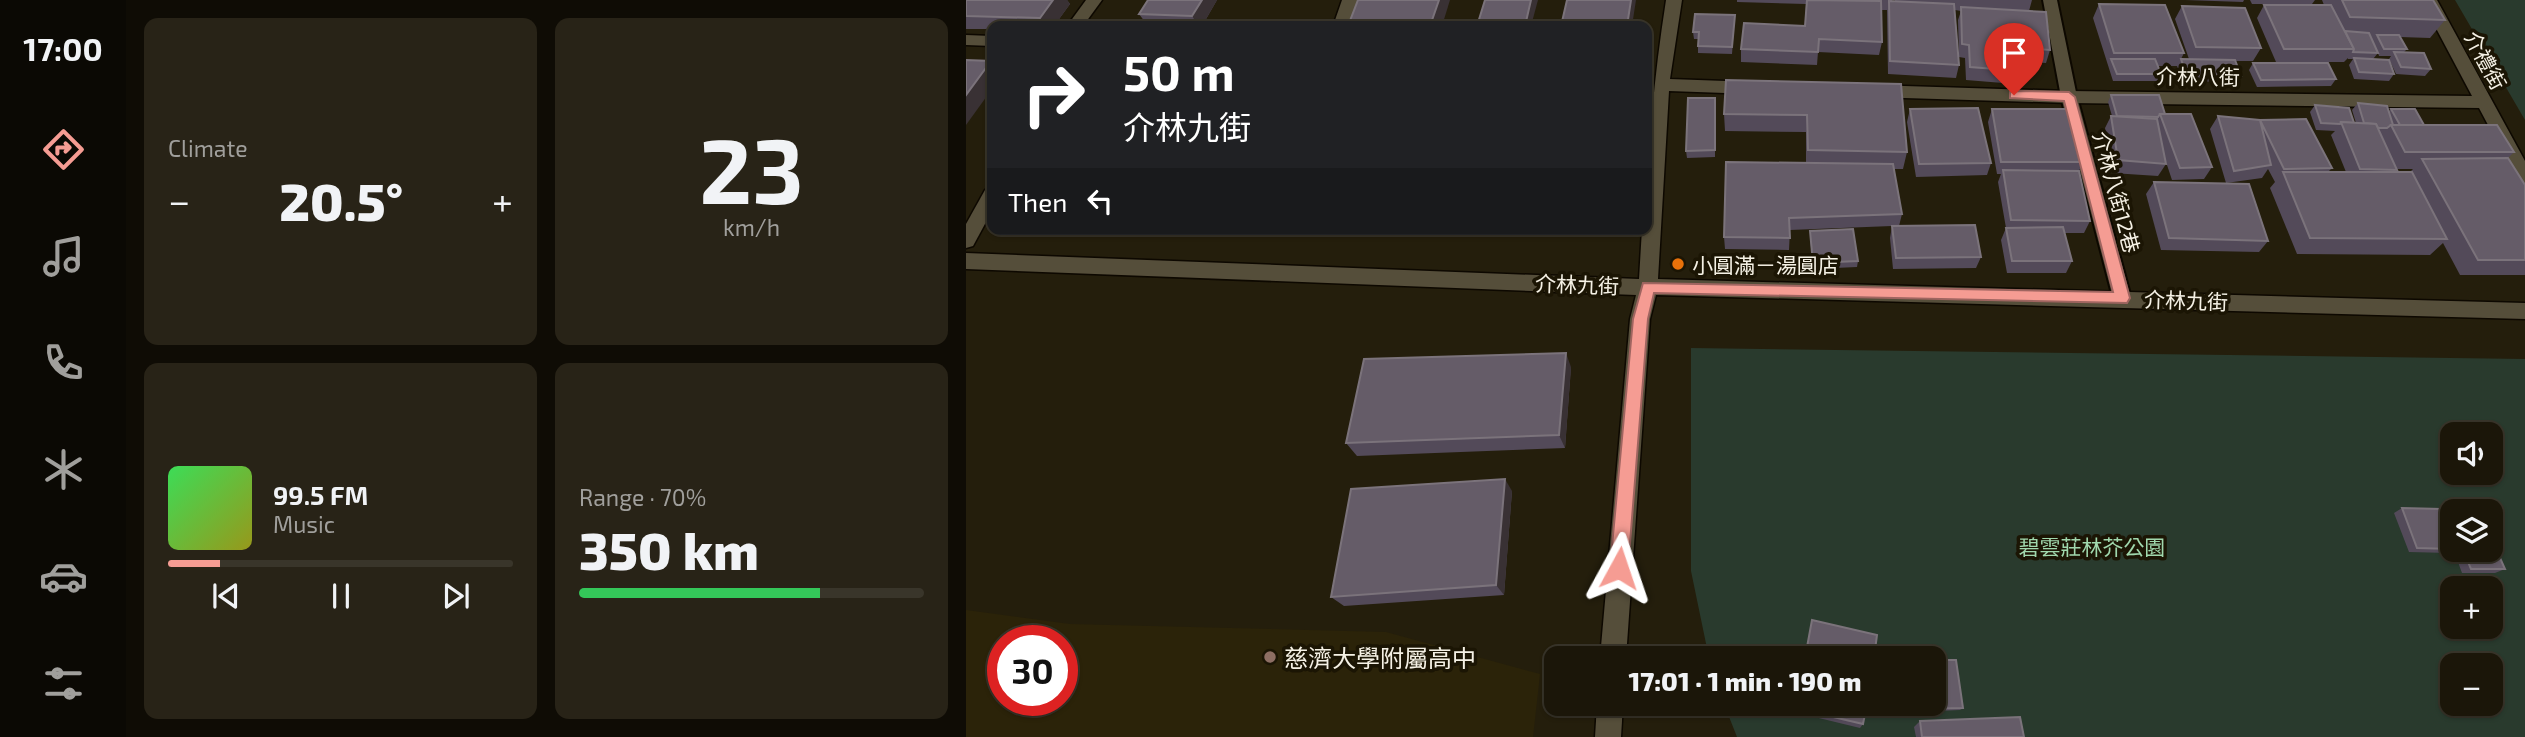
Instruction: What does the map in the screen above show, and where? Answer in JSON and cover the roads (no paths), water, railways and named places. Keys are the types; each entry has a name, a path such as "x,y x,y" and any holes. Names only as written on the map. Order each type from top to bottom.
{"street":[{"path":"1079,21 1094,0"},
{"path":"1343,21 1350,0"},
{"path":"1652,173 1661,85 1674,0"},
{"name":"介禮街","path":"2429,0 2525,178"},
{"path":"966,40 987,41"},
{"path":"1661,85 1770,88"},
{"name":"介林八街","path":"1851,90 2069,97 2483,102"},
{"path":"966,241 987,204"},
{"path":"1614,646 1640,319 1648,287 1649,235"},
{"name":"介林九街","path":"966,261 1648,287 2525,311"},
{"path":"1608,737 1609,716"}],"lane":[{"path":"2050,0 2069,97"},
{"name":"介林八街12巷","path":"2069,97 2122,298"}],"place":[{"name":"小圓滿－湯圓店","path":"1678,264"},
{"name":"慈濟大學附屬高中","path":"1270,657"}],"park label":[{"name":"碧雲莊林芥公園","path":"2092,546"}]}
